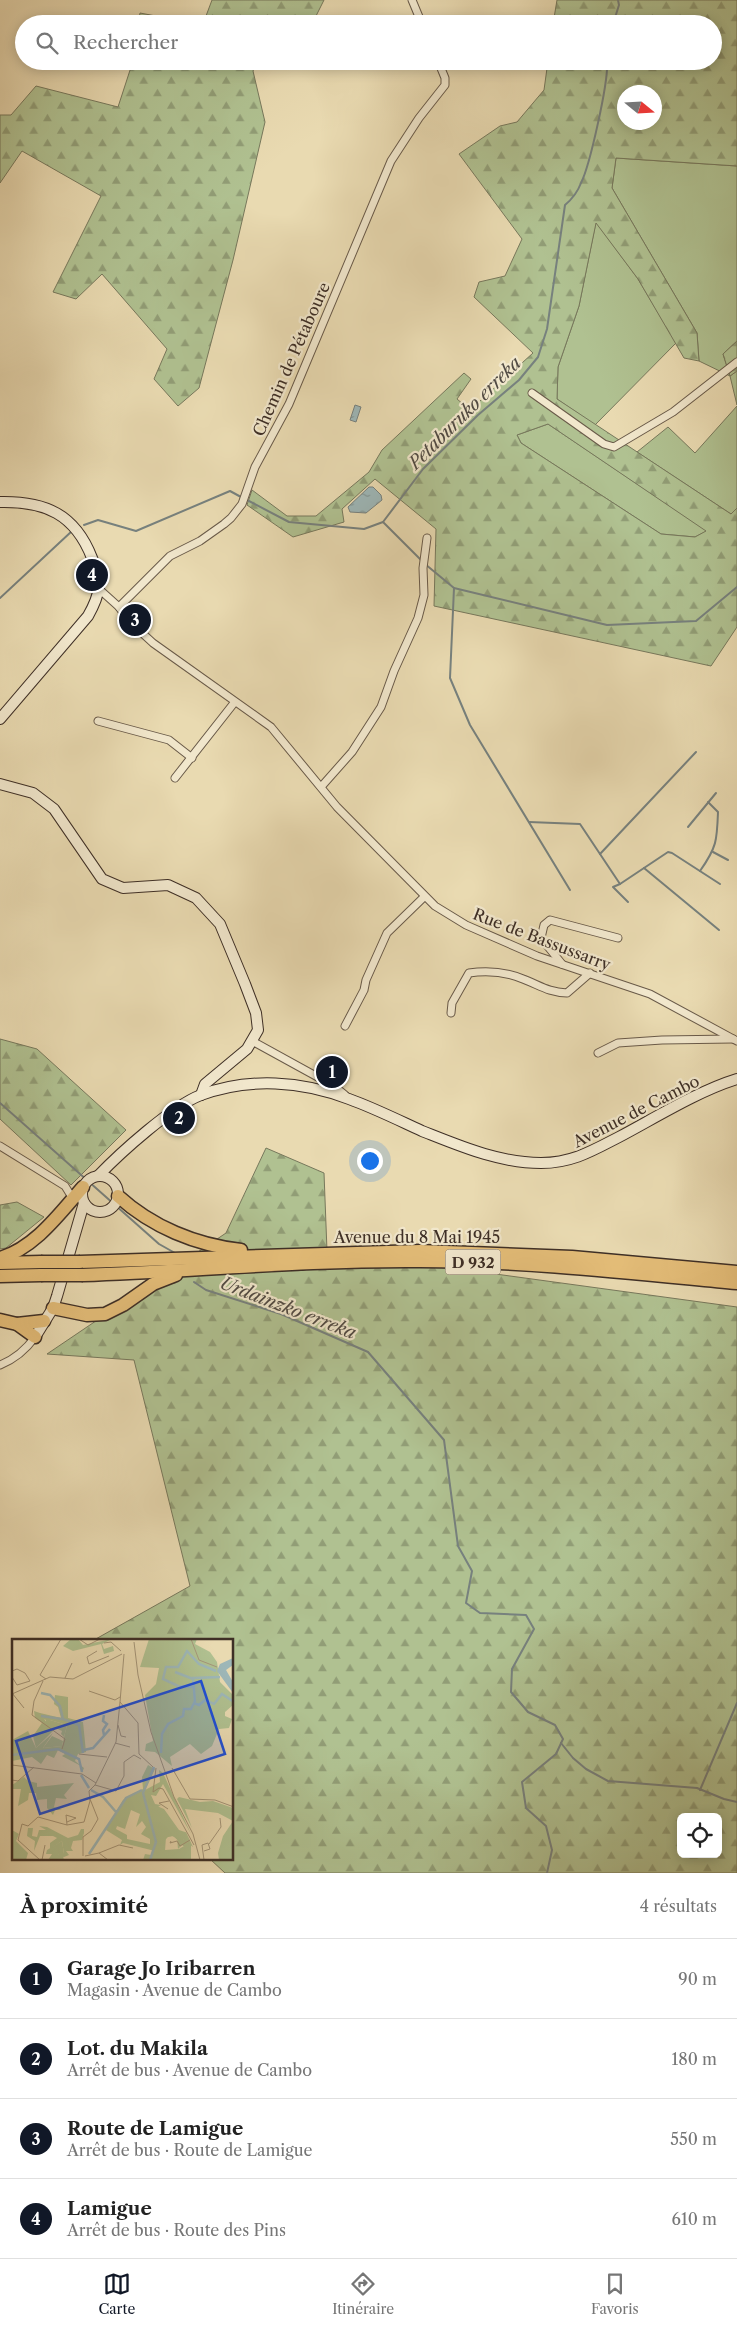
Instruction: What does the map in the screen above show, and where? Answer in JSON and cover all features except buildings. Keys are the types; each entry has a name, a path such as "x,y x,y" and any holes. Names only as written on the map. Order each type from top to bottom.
{"highway":[{"path":"0,1258 19,1250 36,1238 78,1201 89,1181"},
{"path":"115,1202 194,1241 227,1248 279,1254"},
{"name":"Avenue du 8 Mai 1945","path":"185,1264 279,1254 420,1251 572,1257 737,1272"},
{"name":"Avenue du 8 Mai 1945","path":"185,1264 209,1269 283,1264 419,1261 474,1262 557,1266 737,1283"},
{"name":"D 932","path":"0,1276 80,1262 185,1264"},
{"name":"D 932","path":"0,1263 83,1275 185,1264"},
{"path":"53,1308 87,1315 105,1314 123,1305 185,1264"},
{"path":"0,1320 17,1324 44,1322"},
{"path":"17,1324 35,1338"}],"street":[{"path":"412,0 418,15"},
{"name":"Chemin de Pétaboure","path":"119,607 147,581 160,564 224,524 232,518 242,504 255,467 290,404 391,161 419,118 445,85 445,78 442,70"},
{"path":"532,393 604,444 614,447 673,412 737,362"},
{"path":"0,502 30,503 54,511 67,520 79,531 86,542 98,572 99,589 97,600 88,616 0,719"},
{"path":"322,787 352,752 381,707 394,671 418,618 424,595 423,568 427,538"},
{"name":"Rue de Bassussarry","path":"99,589 153,643 234,703 271,727 337,807 435,906 466,925 562,964 650,994 735,1040"},
{"path":"175,778 234,703"},
{"path":"98,721 168,740 192,758"},
{"path":"0,784 33,793 54,809 102,879 123,888 168,885 196,898 220,924 246,984 256,1013 258,1030 247,1049 206,1084 201,1095"},
{"path":"345,1026 364,990 366,980 387,933 424,897"},
{"path":"562,964 541,938 544,925 550,920 618,938"},
{"path":"451,1013 452,1004 469,973 488,970 523,979 553,992 567,993 590,974"},
{"path":"598,1053 618,1044 662,1040 735,1040"},
{"name":"Avenue de Cambo","path":"252,1041 334,1086 348,1099"},
{"name":"Avenue de Cambo","path":"89,1181 116,1156 173,1112 201,1095 250,1083 294,1084 348,1099 475,1151 508,1160 542,1163 576,1159 706,1092 737,1079"},
{"path":"0,1146 65,1186 78,1201 93,1211 100,1212 115,1202 117,1186 111,1179 112,1165 116,1156"},
{"path":"89,1181 111,1179"},
{"path":"0,1365 15,1359 25,1350 35,1338 53,1308 78,1223 78,1201"},
{"path":"78,1223 93,1211"}],"green space":[{"path":"212,0 324,0 316,15 206,15"},
{"path":"557,0 737,0 737,166 616,158 612,188 697,333 699,361 684,358 638,279 596,223 579,306 558,367 557,399 731,514 737,508 737,627 711,666 434,606 436,529 375,479 342,509 344,522 293,537 247,505 252,490 287,516 316,516 369,472 382,450 464,373 471,379 457,399 470,410 533,353 474,297 479,282 505,276 522,239 459,154 500,126 517,122 544,90 547,70 722,70 722,15 554,15","holes":["548,424 706,531 695,537 661,534 521,443 517,435"]},
{"path":"130,70 253,70 265,122 233,260 199,388 178,406 154,379 167,349 102,274 76,299 53,292 101,196 22,151 0,183 0,115 11,115 36,86 118,107"},
{"path":"616,158 737,166 737,341 723,354 730,376 699,361 697,333 612,188"},
{"path":"596,222 638,279 676,343 595,425 557,399 558,367 579,306"},
{"path":"737,341 737,371 730,376 723,354"},
{"path":"737,371 737,405 730,376"},
{"path":"737,406 737,508 731,514 637,452 668,427 695,453"},
{"path":"548,424 707,531 695,537 661,534 521,443 517,435"},
{"path":"0,1039 37,1049 126,1130 71,1185 0,1119"},
{"path":"266,1148 324,1173 327,1251 737,1307 737,1873 225,1873 211,1860 234,1860 234,1639 96,1639 190,1586 134,1360 47,1354 226,1233"},
{"path":"17,1202 44,1217 6,1248 0,1249 0,1205"}],"water":[{"path":"355,405 361,407 356,422 350,420"},
{"path":"369,487 373,487 381,495 382,500 366,513 350,512 348,507"}],"waterway":[{"name":"Petaburuko erreka","path":"616,15 619,5 618,0"},
{"name":"Petaburuko erreka","path":"247,500 289,522 364,529 383,522 423,469 478,415 519,380 538,357 547,329 565,205 580,186 585,173 598,122 607,70"},
{"name":"Petaburuko erreka","path":"84,525 98,520 136,531 230,491 241,497"},
{"path":"383,522 422,561"},
{"name":"Petaburuko erreka","path":"0,598 72,531"},
{"path":"425,564 454,588 607,625 696,621 737,587"},
{"path":"454,588 450,678 470,725 570,890"},
{"path":"600,854 696,752"},
{"path":"688,827 716,793"},
{"path":"700,871 710,856 716,837 718,812 708,802"},
{"path":"529,822 580,824 620,884 668,852 720,884"},
{"path":"713,852 728,860"},
{"path":"644,868 719,930"},
{"path":"620,884 613,887 628,902"},
{"name":"Urdainzko erreka","path":"0,1103 159,1244 175,1253"},
{"name":"Urdainzko erreka","path":"194,1282 206,1290 281,1314 368,1352 444,1440 458,1546 472,1571 466,1603 480,1613 526,1615 534,1629 512,1669 511,1692 528,1712 555,1725 563,1739 556,1754 522,1782 526,1808 546,1826 552,1850 547,1873"},
{"path":"700,1790 737,1703"},
{"path":"561,1743 573,1758 586,1769 608,1781 697,1788 737,1802"}],"place":[{"name":"Lamigue","path":"92,575"},
{"name":"Route de Lamigue","path":"135,620"},
{"name":"Garage Jo Iribarren","path":"332,1072"},
{"name":"Lot. du Makila","path":"179,1118"}]}
